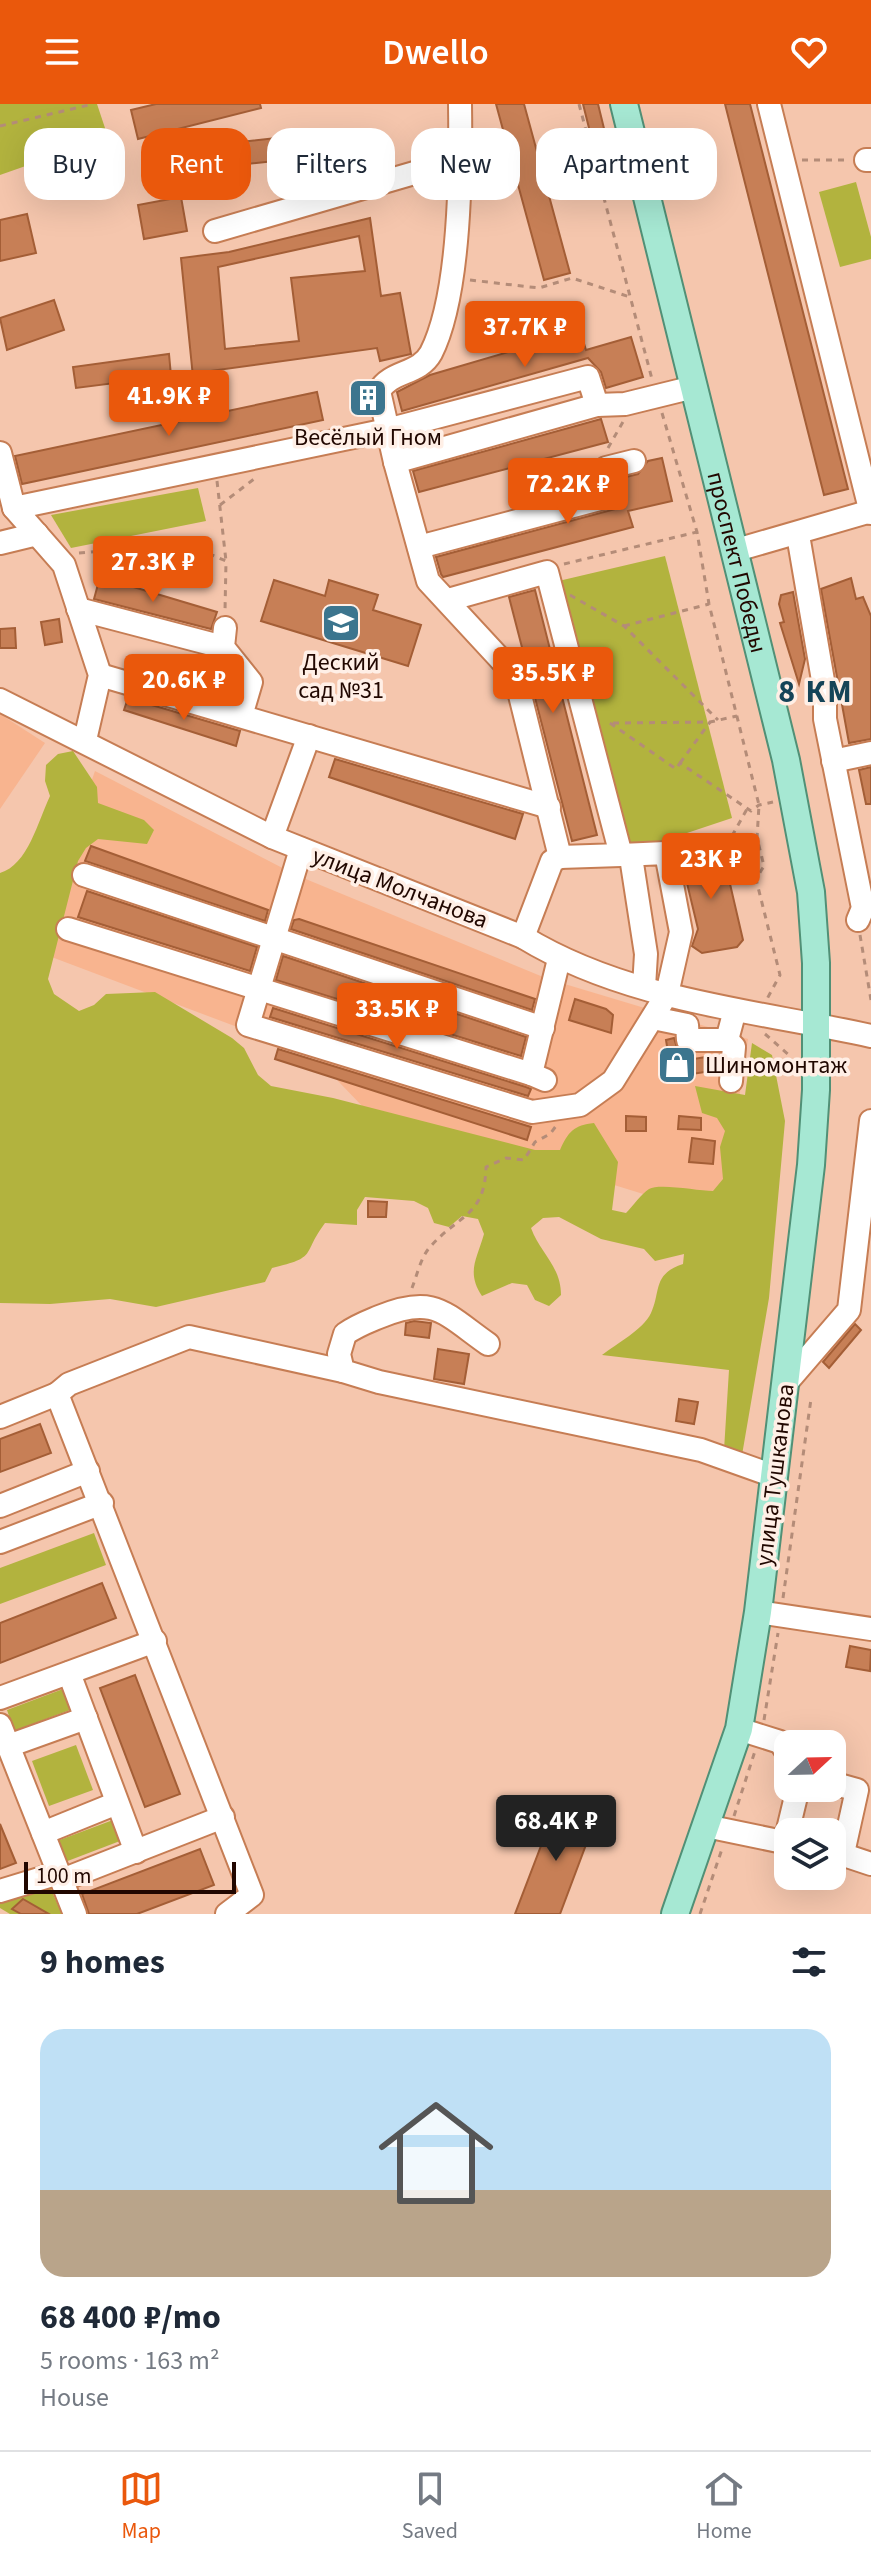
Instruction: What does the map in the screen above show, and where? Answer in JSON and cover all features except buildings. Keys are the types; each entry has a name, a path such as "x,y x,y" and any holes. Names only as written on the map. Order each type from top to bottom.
{"main road":[{"name":"проспект Победы","path":"624,104 800,830 811,892 818,1024"},
{"name":"улица Тушканова","path":"675,1914 739,1729 758,1612 811,1165 818,1024"}],"street":[{"path":"460,104 460,128"},
{"path":"733,551 871,512 769,104"},
{"path":"215,231 411,174"},
{"path":"456,200 451,278 432,350 424,363 385,380 379,391 428,581 515,675 560,857"},
{"path":"14,508 387,430 588,377 597,405"},
{"path":"395,462 597,405 625,404 694,387"},
{"path":"0,453 14,508 64,565 100,675 85,740"},
{"path":"419,547 611,496 606,468 634,461"},
{"path":"0,543 37,534"},
{"path":"798,535 825,692 825,719 864,913"},
{"path":"448,600 547,572 587,725 626,856 646,954 644,987"},
{"path":"78,609 224,637 251,682 241,716"},
{"path":"100,675 549,807"},
{"name":"улица Молчанова","path":"0,700 85,740 272,837 523,937 559,959 667,994 871,1036"},
{"path":"272,837 309,736"},
{"path":"833,761 871,753"},
{"path":"301,849 248,1025 532,1112 567,1110 589,1100 613,1081 667,994 681,932 666,853 560,857 552,861 523,937"},
{"path":"84,875 543,1028"},
{"path":"68,929 538,1077 543,1028 559,959"},
{"path":"727,1040 735,1010"},
{"path":"653,1018 687,1025 688,1040 727,1040 734,1047 731,1081"},
{"path":"849,1310 871,1121"},
{"path":"787,1382 849,1310 871,1301"},
{"path":"343,1371 339,1354 345,1334 400,1306 424,1306 438,1310 488,1344"},
{"path":"0,1417 57,1394 69,1384 189,1337 343,1371 379,1382 701,1450 774,1476"},
{"path":"57,1394 252,1895 227,1914"},
{"path":"0,1506 88,1471"},
{"path":"0,1542 102,1503"},
{"path":"758,1612 871,1629"},
{"path":"0,1698 155,1641"},
{"path":"69,1673 136,1852"},
{"path":"75,1914 5,1745 86,1718"},
{"path":"739,1729 774,1740"},
{"path":"846,1787 857,1790 846,1826"},
{"path":"43,1833 117,1803"},
{"path":"0,1891 61,1877 136,1852 223,1817"},
{"path":"706,1826 774,1840"},
{"path":"846,1855 871,1864"}],"path":[{"path":"0,126 93,104"},
{"path":"579,104 657,396 697,532 709,604 759,805 757,838 764,866 756,879 780,975 767,999 763,1032 789,1055 796,1078"},
{"path":"783,160 869,160"},
{"path":"451,278 539,288 572,278 630,297"},
{"path":"215,466 226,561 224,637"},
{"path":"220,505 268,468"},
{"path":"564,564 697,532"},
{"path":"55,555 186,544 226,561"},
{"path":"550,583 624,626 718,720"},
{"path":"624,626 709,604"},
{"path":"587,725 710,722 737,716"},
{"path":"610,723 676,769 710,722"},
{"path":"680,763 747,809 751,811 759,805"},
{"path":"732,836 747,809"},
{"path":"666,853 757,838"},
{"path":"864,913 871,1000"},
{"path":"400,1306 408,1296 428,1248 478,1207 486,1186 486,1167 506,1158 524,1160 535,1142 550,1134 567,1110"}],"shaded area":[{"path":"0,104 97,104 105,128 24,128 24,167 0,175"},
{"path":"856,182 871,237 871,259 840,267 819,192"},
{"path":"198,488 206,521 71,548 51,515"},
{"path":"665,556 732,818 621,855 550,583"},
{"path":"0,714 45,743 0,809"},
{"path":"73,751 97,787 98,803 144,820 154,830 147,844 98,839 86,848 78,861 48,979 54,994 79,1011 94,1005 106,994 155,992 232,1038 244,1048 258,1075 271,1086 333,1098 535,1150 560,1150 572,1130 594,1123 618,1162 612,1210 626,1213 654,1187 713,1191 723,1179 720,1147 725,1131 717,1118 702,1113 695,1086 745,1095 752,1043 772,1055 785,1121 769,1298 742,1455 724,1450 729,1370 602,1355 636,1331 647,1319 662,1278 683,1264 684,1254 655,1261 644,1249 601,1239 559,1217 543,1218 531,1228 558,1276 561,1295 549,1306 535,1300 527,1285 512,1283 482,1296 474,1272 484,1234 478,1219 462,1216 449,1227 434,1223 428,1208 414,1201 365,1197 357,1210 357,1225 325,1223 303,1257 272,1268 265,1282 156,1307 110,1299 50,1304 0,1303 0,873 18,861 36,829 50,796 45,781 46,765 58,754"},
{"path":"95,771 296,875 548,979 748,1039 721,1218 364,1108 314,1056 33,950"},
{"path":"94,1533 106,1565 0,1604 0,1568"},
{"path":"63,1689 70,1710 14,1731 7,1710"},
{"path":"76,1745 93,1790 49,1806 32,1761"},
{"path":"113,1820 120,1841 65,1862 57,1841"},
{"path":"49,1885 62,1914 10,1914 0,1908 0,1903"}],"place":[{"name":"Весёлый Гном","path":"368,398"},
{"name":"Деский сад №31","path":"341,623"},
{"name":"Шиномонтаж","path":"677,1065"}],"district":[{"name":"8 КМ","path":"816,692"}]}
